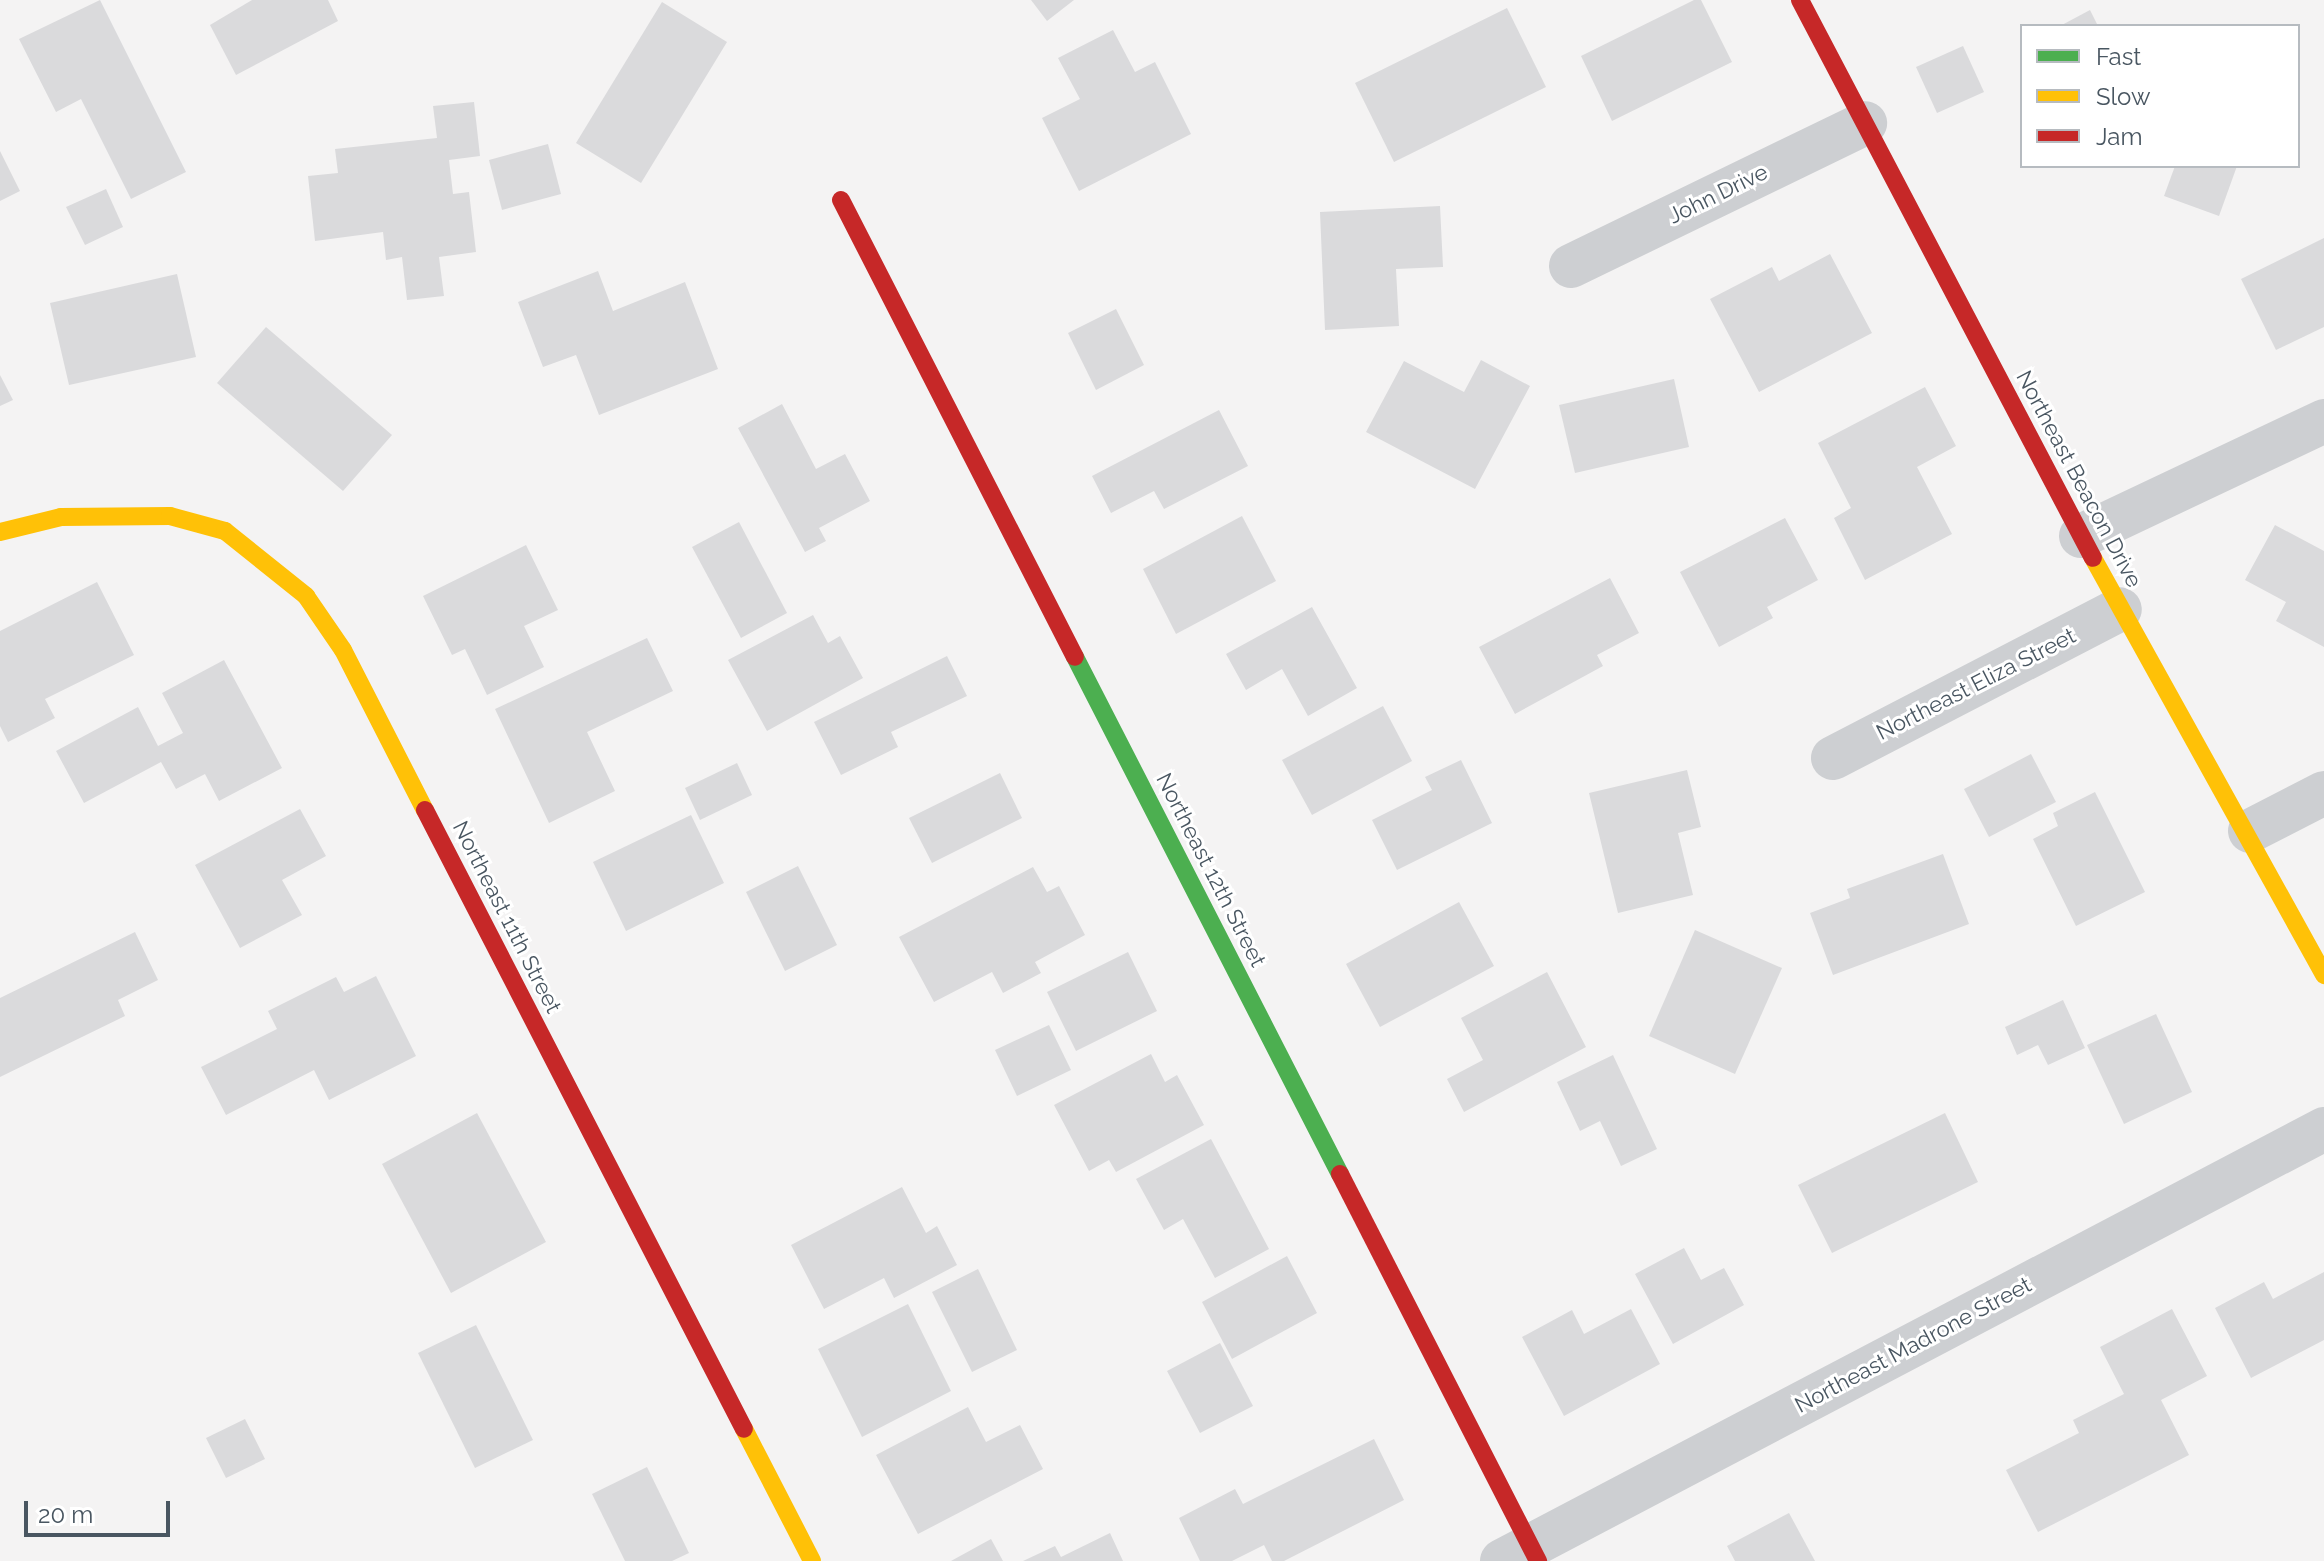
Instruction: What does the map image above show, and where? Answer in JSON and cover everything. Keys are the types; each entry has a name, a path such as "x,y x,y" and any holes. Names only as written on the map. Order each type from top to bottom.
{"street":[{"name":"Northeast Beacon Drive","path":"1800,0 2120,609 2250,831 2324,975"},
{"name":"John Drive","path":"1571,266 1865,123"},
{"name":"Northeast 12th Street","path":"841,200 1523,1556"},
{"path":"2081,536 2324,421"},
{"name":"Northeast 11th Street","path":"0,532 61,517 170,516 225,531 306,596 343,650 812,1561"},
{"name":"Northeast Eliza Street","path":"1833,758 2120,609"},
{"path":"2250,831 2324,793"},
{"name":"Northeast Madrone Street","path":"1523,1556 2324,1129"}],"building":[{"path":"100,0 186,172 131,199 81,99 56,112 19,39"},
{"path":"252,0 328,0 338,21 236,75 210,25"},
{"path":"1031,0 1074,0 1047,21"},
{"path":"1694,0 1701,0 1732,62 1612,121 1581,56"},
{"path":"662,2 727,42 641,183 576,143"},
{"path":"1507,8 1546,87 1394,162 1355,83"},
{"path":"2090,10 2097,24 2064,24"},
{"path":"1113,30 1135,72 1155,62 1191,134 1079,191 1042,118 1080,99 1058,58"},
{"path":"1963,46 1984,92 1937,113 1916,67"},
{"path":"474,102 480,156 449,160 453,194 469,192 476,252 439,257 444,296 407,300 402,257 386,260 383,232 315,241 308,176 338,173 335,149 437,138 433,106"},
{"path":"548,144 561,194 502,210 489,160"},
{"path":"0,151 20,191 0,201"},
{"path":"2174,168 2236,168 2219,216 2164,196"},
{"path":"106,189 123,227 85,245 66,207"},
{"path":"1440,206 1443,267 1396,269 1399,326 1325,330 1320,212"},
{"path":"2324,238 2324,327 2276,350 2241,279"},
{"path":"1830,254 1872,333 1759,392 1710,299 1772,267 1779,281"},
{"path":"598,271 613,311 685,282 718,369 599,415 576,355 543,367 518,302"},
{"path":"177,274 196,357 69,385 50,303"},
{"path":"1116,309 1144,365 1096,390 1068,333"},
{"path":"266,327 392,435 343,491 217,383"},
{"path":"1481,360 1530,386 1475,489 1366,432 1404,361 1464,392"},
{"path":"0,375 13,400 0,406"},
{"path":"1674,379 1689,447 1575,473 1559,405"},
{"path":"1925,387 1956,446 1917,467 1952,534 1865,580 1834,518 1851,508 1818,443"},
{"path":"782,404 816,469 845,454 870,501 819,528 826,541 805,552 738,428"},
{"path":"1219,410 1248,466 1164,509 1154,491 1111,513 1092,476"},
{"path":"1242,516 1276,581 1176,634 1143,569"},
{"path":"1785,518 1818,580 1767,607 1773,618 1719,647 1680,572"},
{"path":"739,522 787,613 741,638 692,547"},
{"path":"2275,525 2324,551 2324,647 2276,621 2286,602 2245,580"},
{"path":"526,545 558,610 524,626 544,667 487,695 465,649 452,655 423,596"},
{"path":"1610,578 1639,633 1597,655 1603,666 1515,714 1479,647"},
{"path":"97,582 134,655 45,699 55,718 8,742 0,726 0,631"},
{"path":"1312,607 1357,688 1308,716 1282,669 1246,690 1226,654"},
{"path":"813,615 828,643 840,636 863,678 767,731 728,660"},
{"path":"647,638 673,691 587,732 615,791 549,823 495,709"},
{"path":"947,656 967,696 891,732 898,747 841,775 814,722"},
{"path":"224,660 282,768 219,801 205,774 176,789 161,762 84,803 56,751 138,707 158,746 183,733 162,693"},
{"path":"1383,706 1412,761 1312,815 1282,760"},
{"path":"2031,754 2056,802 1989,837 1964,789"},
{"path":"1461,760 1492,823 1397,870 1372,820 1432,790 1425,777"},
{"path":"737,763 752,795 700,820 685,788"},
{"path":"1687,770 1701,827 1678,833 1693,895 1618,913 1589,793"},
{"path":"1000,773 1022,818 932,863 909,818"},
{"path":"2095,792 2145,892 2076,926 2033,839 2058,826 2053,813"},
{"path":"300,809 326,856 282,880 302,915 240,948 195,865"},
{"path":"691,815 724,883 626,931 593,862"},
{"path":"1943,854 1969,924 1833,975 1810,913 1850,898 1847,889"},
{"path":"798,866 837,945 785,971 746,892"},
{"path":"1033,867 1047,892 1059,886 1085,935 1035,962 1041,973 1003,993 992,972 934,1002 899,937"},
{"path":"1459,902 1494,966 1380,1027 1346,964"},
{"path":"1695,930 1782,968 1735,1074 1649,1036"},
{"path":"135,932 158,980 118,1000 125,1016 0,1077 0,998"},
{"path":"1128,952 1157,1011 1076,1051 1047,992"},
{"path":"1547,972 1586,1047 1464,1112 1447,1079 1483,1060 1461,1018"},
{"path":"376,976 416,1056 329,1100 314,1070 226,1115 201,1067 277,1029 268,1011 336,977 344,992"},
{"path":"2063,1000 2085,1048 2048,1065 2038,1045 2017,1055 2005,1027"},
{"path":"2156,1014 2192,1092 2124,1124 2087,1045"},
{"path":"1049,1025 1071,1070 1017,1096 995,1050"},
{"path":"1151,1054 1165,1082 1177,1075 1204,1125 1116,1172 1109,1160 1089,1171 1054,1105"},
{"path":"1613,1055 1657,1149 1621,1166 1600,1121 1580,1131 1557,1082"},
{"path":"477,1113 546,1242 451,1293 382,1164"},
{"path":"1945,1113 1978,1182 1832,1253 1798,1185"},
{"path":"1211,1139 1269,1249 1215,1278 1183,1219 1164,1230 1136,1179"},
{"path":"902,1187 926,1233 937,1226 957,1265 894,1298 884,1278 824,1309 791,1245"},
{"path":"1684,1248 1701,1280 1724,1268 1744,1305 1673,1344 1635,1274"},
{"path":"1287,1256 1317,1313 1232,1359 1202,1302"},
{"path":"978,1269 1017,1350 972,1372 932,1292"},
{"path":"2324,1272 2324,1340 2251,1378 2215,1308 2264,1282 2273,1299"},
{"path":"908,1304 951,1391 862,1437 818,1349"},
{"path":"1631,1309 1660,1364 1564,1416 1522,1337 1572,1310 1584,1334"},
{"path":"2172,1309 2207,1376 2161,1400 2189,1455 2038,1532 2006,1470 2079,1433 2073,1420 2124,1394 2100,1347"},
{"path":"476,1325 533,1440 475,1468 418,1353"},
{"path":"1220,1343 1253,1406 1200,1433 1167,1371"},
{"path":"968,1407 986,1442 1020,1425 1043,1469 918,1534 876,1455"},
{"path":"245,1419 265,1459 226,1478 206,1438"},
{"path":"1374,1439 1404,1500 1284,1561 1272,1561 1264,1545 1232,1561 1200,1561 1179,1518 1235,1489 1243,1504"},
{"path":"647,1467 689,1553 672,1561 625,1561 592,1494"},
{"path":"1789,1513 1815,1561 1735,1561 1727,1546"},
{"path":"1110,1533 1123,1561 1023,1561 1055,1546 1061,1557"},
{"path":"991,1539 1003,1561 951,1561"}],"traffic: fast":[{"path":"1075,657 1340,1174"}],"traffic: slow":[{"path":"0,532 61,517 170,516 225,531 306,596 343,650 425,810"},
{"path":"2093,558 2324,975"},
{"path":"744,1429 812,1561"}],"traffic: jam":[{"path":"1800,0 2093,558"},
{"path":"841,200 1075,657"},
{"path":"425,810 744,1429"},
{"path":"1340,1174 1538,1561"}]}
